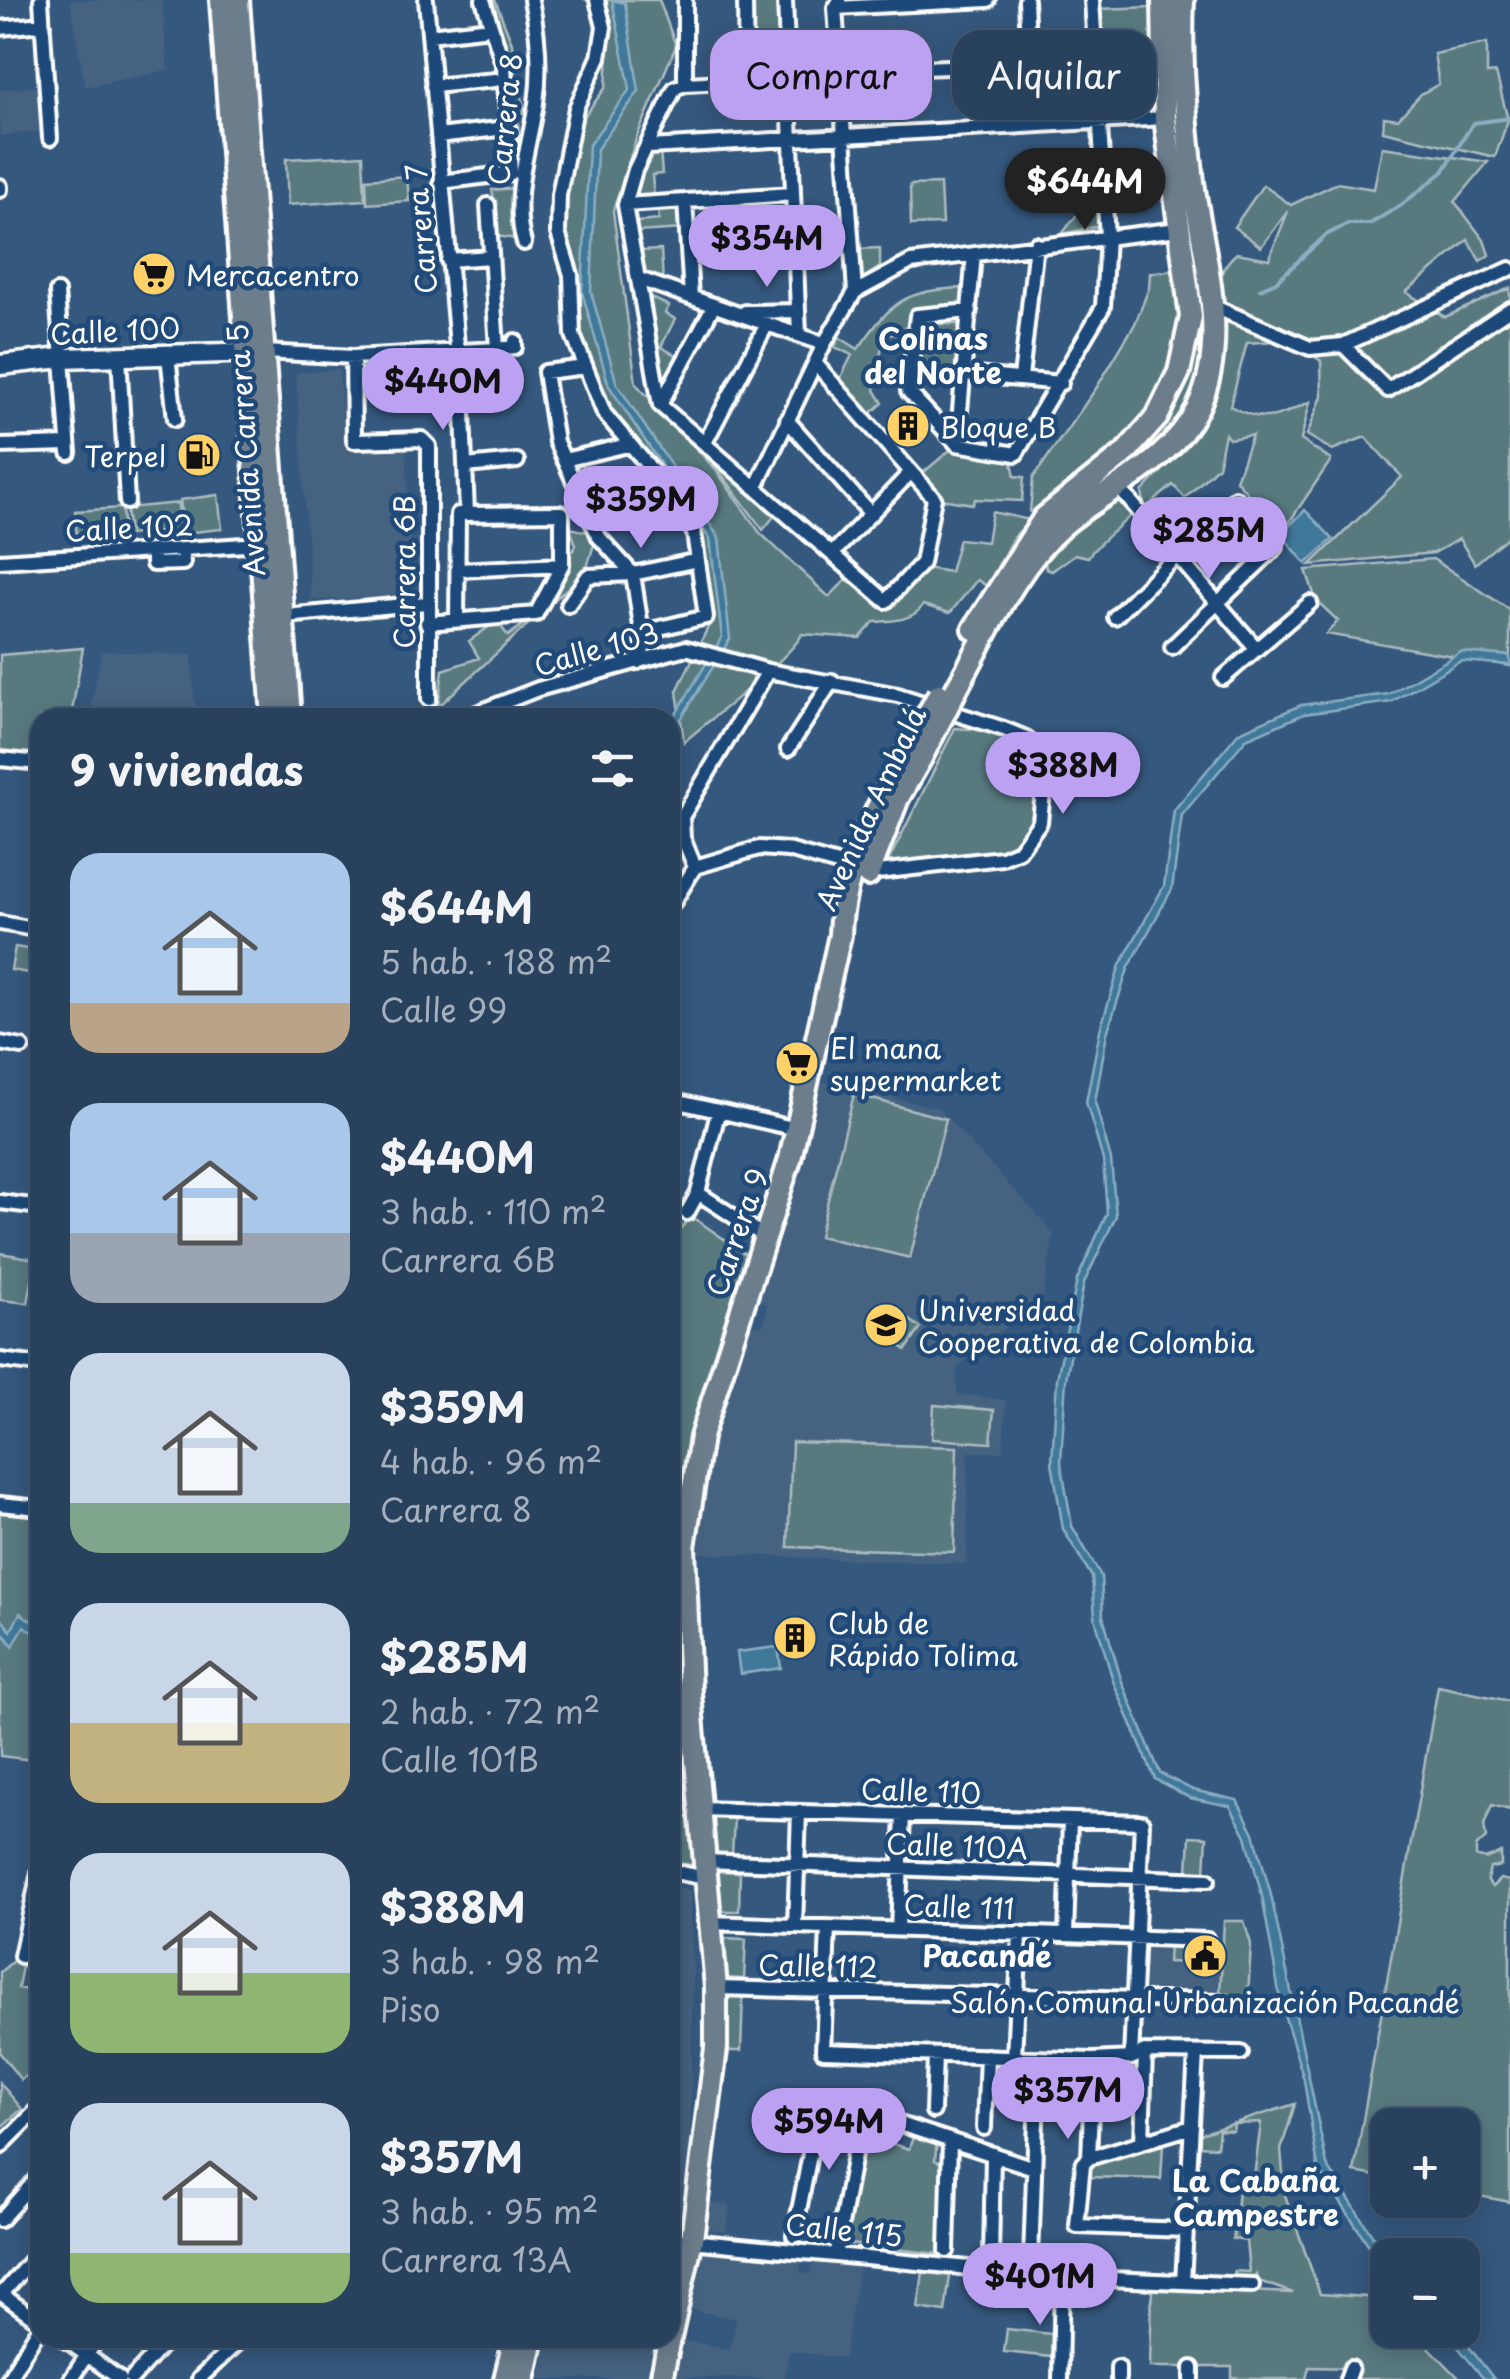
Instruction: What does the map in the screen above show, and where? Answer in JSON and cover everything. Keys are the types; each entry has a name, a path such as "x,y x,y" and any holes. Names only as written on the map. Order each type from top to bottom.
{"main road":[{"name":"Avenida Carrera 5","path":"222,0 285,616 290,708"},
{"name":"Avenida Carrera 5","path":"238,0 256,352 260,544 272,708"},
{"name":"Avenida Ambalá","path":"840,935 840,912 898,798 914,754 953,682 992,595 1044,518 1125,453 1156,416 1179,372 1200,305 1178,229 1165,118 1162,0"},
{"name":"Avenida Ambalá","path":"953,682 1035,557 1061,527 1120,488 1176,442 1198,406 1210,369 1200,305 1183,0"},
{"name":"Carrera 9","path":"681,2239 712,2086 716,1988 700,1809 684,1547 701,1437 797,1130 840,935"},
{"path":"506,2379 512,2348"},
{"path":"524,2379 530,2348"},
{"name":"Carrera 9","path":"661,2379 665,2348"}],"street":[{"path":"41,0 50,138"},
{"name":"Carrera 7","path":"426,0 466,466 457,620"},
{"path":"442,182 511,173 504,128 504,67 482,0"},
{"name":"Carrera 8","path":"524,243 519,213 538,56 530,0"},
{"path":"596,0 604,26 599,56 576,108 559,196 558,233 571,276 573,335 604,413 676,498 694,533 706,617 643,632"},
{"path":"684,84 685,0"},
{"path":"745,0 745,30"},
{"path":"785,0 786,30"},
{"path":"839,30 838,4 988,0"},
{"path":"1026,0 1027,30"},
{"path":"970,312 916,316 908,391 957,444 1016,454 1103,307 1107,237 1092,0"},
{"path":"0,28 43,24"},
{"path":"429,35 482,30"},
{"path":"434,86 495,80"},
{"path":"710,83 675,88 635,170 626,205 660,405 886,601 922,563 934,498 816,364"},
{"path":"649,147 1165,118"},
{"path":"789,120 798,335"},
{"path":"843,120 855,292"},
{"path":"1032,120 1032,125"},
{"path":"438,136 532,121"},
{"path":"626,205 792,194"},
{"path":"685,201 692,297"},
{"path":"488,205 497,349 515,347 515,341"},
{"path":"756,485 824,344 855,292 911,262 1178,229"},
{"path":"1021,378 1036,244"},
{"path":"689,256 795,250"},
{"path":"957,444 974,254"},
{"path":"448,260 491,257"},
{"path":"1200,305 1310,348 1343,344 1510,268"},
{"path":"640,279 824,344"},
{"path":"0,446 68,449 58,292"},
{"path":"660,405 714,305"},
{"path":"1343,344 1388,390 1510,309"},
{"path":"738,312 797,311"},
{"path":"706,442 766,324"},
{"name":"Calle 100","path":"0,366 119,356 256,352 353,356 497,349"},
{"path":"168,355 175,419"},
{"path":"119,356 126,502"},
{"name":"Carrera 6B","path":"353,356 354,442 422,439 429,446 429,699"},
{"path":"586,367 545,372 552,425 606,549 633,574 644,646 638,662"},
{"path":"966,374 1061,383"},
{"path":"787,420 870,514"},
{"path":"564,460 628,445"},
{"path":"466,466 517,461"},
{"path":"832,554 911,472"},
{"path":"1120,488 1256,648"},
{"path":"590,514 676,498"},
{"path":"1115,617 1235,498"},
{"path":"426,623 536,614 562,565 562,513 462,514"},
{"name":"Calle 102","path":"0,561 182,556 260,544"},
{"path":"1172,647 1276,547"},
{"path":"568,604 588,576 633,574 698,560"},
{"path":"458,570 562,565"},
{"path":"1223,678 1310,602"},
{"path":"285,616 427,603"},
{"name":"Calle 103","path":"490,708 538,689 686,648 768,671 919,700 1026,738 1042,765 1045,802 1040,822 1019,850 1002,858 862,871"},
{"path":"695,867 683,838 682,817 768,671"},
{"path":"788,748 832,682"},
{"path":"0,759 30,762"},
{"path":"680,892 695,867 759,848 788,850 862,871"},
{"path":"0,923 30,928"},
{"path":"0,1044 22,1047"},
{"path":"680,1103 797,1130"},
{"path":"686,1213 698,1194 718,1113"},
{"path":"698,1194 762,1235"},
{"path":"0,1202 30,1206"},
{"path":"0,1360 30,1364"},
{"path":"0,1504 30,1507"},
{"name":"Calle 110","path":"700,1809 1142,1822 1139,1877"},
{"path":"795,1926 799,1812"},
{"path":"898,1929 903,1815"},
{"path":"1066,1935 1070,1820"},
{"name":"Calle 110A","path":"705,1870 797,1864 1208,1880"},
{"path":"680,1871 705,1870"},
{"path":"1139,1877 1133,1998 1142,2142"},
{"path":"22,1956 30,1917"},
{"name":"Calle 111","path":"710,1923 1207,1940"},
{"path":"828,1927 823,2051 1093,2060 1240,2053"},
{"path":"1014,2057 1020,1934"},
{"name":"Calle 112","path":"716,1988 1219,2000"},
{"path":"1183,2282 1196,2053"},
{"path":"933,2111 935,2055"},
{"path":"984,2128 988,2056"},
{"path":"1030,2259 1039,2058"},
{"path":"1089,2158 1093,2060"},
{"path":"794,2236 821,2098 1034,2168"},
{"path":"836,2252 862,2111"},
{"path":"0,2147 30,2117"},
{"path":"1186,2230 1076,2226 1084,2164 1089,2158 1192,2127"},
{"path":"947,2251 950,2140"},
{"path":"991,2259 993,2154"},
{"path":"0,2220 30,2186"},
{"name":"Calle 115","path":"681,2239 1062,2278 1252,2286"},
{"path":"30,2261 1,2294 30,2316"},
{"path":"1060,2379 1062,2278"},
{"path":"8,2379 30,2341"},
{"path":"78,2348 120,2379"},
{"path":"71,2379 90,2348"},
{"path":"132,2379 159,2348"},
{"path":"199,2379 232,2348"}],"shaded area":[{"path":"70,0 162,0 168,70 85,87"},
{"path":"612,0 625,3 639,91 597,149 591,292 617,384 719,538 730,639 680,721 680,708 722,637 710,539 609,386 582,292 589,145 630,89"},
{"path":"47,86 49,130 0,136 0,90"},
{"path":"339,369 345,449 406,445 413,597 311,600 296,373"},
{"path":"1305,510 1333,539 1306,564 1281,534"},
{"path":"102,651 192,655 194,701 198,708 91,708"},
{"path":"1461,652 1510,656 1510,665 1461,661 1391,702 1304,714 1246,739 1182,815 1172,889 1128,969 1107,1033 1095,1102 1111,1160 1116,1216 1084,1283 1066,1379 1061,1462 1072,1526 1101,1576 1103,1616 1121,1679 1160,1773 1193,1790 1237,1800 1254,1833 1271,1895 1327,2165 1374,2238 1370,2238 1370,2247 1318,2168 1304,2080 1281,2004 1262,1896 1246,1836 1230,1806 1190,1798 1155,1779 1113,1681 1095,1618 1092,1577 1063,1529 1052,1462 1057,1379 1077,1280 1107,1213 1103,1160 1086,1102 1100,1030 1120,965 1164,886 1174,810 1239,732 1301,705 1389,694"},
{"name":"Universidad Cooperativa de Colombia","path":"820,1081 938,1108 1054,1233 1043,1296 957,1368 957,1394 1006,1400 1003,1452 968,1452 967,1564 693,1553 708,1438 740,1322 763,1326 767,1305 751,1295 803,1155"},
{"path":"20,1613 30,1620 30,1630 24,1626 13,1646 0,1629 0,1617 11,1631"},
{"path":"778,1647 781,1668 740,1674 737,1652"},
{"path":"680,1888 690,1890 690,2136 680,2208"},
{"path":"1145,1943 1192,1945 1191,1963 1219,1964 1218,1995 1143,1992"},
{"path":"705,2201 730,2205 726,2232 701,2229"},
{"path":"706,2247 802,2257 800,2272 810,2274 813,2258 859,2265 844,2358 789,2351 784,2379 671,2377 681,2340 730,2349 736,2319 687,2309 699,2251"},
{"path":"546,2348 653,2348 646,2379 540,2379"},
{"path":"1459,2348 1470,2348 1494,2379 1484,2379"}],"green space":[{"path":"485,0 495,0 512,43 516,86 520,87 525,113 520,113"},
{"path":"586,0 659,0 676,46 636,139 613,211 636,384 716,470 760,533 829,597 848,578 886,607 926,568 950,572 959,539 987,542 992,512 1030,520 1013,538 987,586 977,580 950,613 923,605 908,617 874,622 860,638 802,634 767,673 684,742 677,691 711,621 695,521 629,441 586,361 570,311 562,198 574,130 606,87 610,17"},
{"path":"746,0 780,0 781,30 747,30"},
{"path":"1153,7 1153,30 1098,30 1097,9"},
{"path":"1487,43 1487,74 1496,73 1508,120 1495,157 1383,131 1384,117 1398,119 1421,94 1439,84 1434,54"},
{"path":"518,120 527,241 497,236 491,213 497,212 492,190 515,188 513,121"},
{"path":"1382,147 1488,162 1455,202 1484,240 1489,255 1480,261 1468,240 1406,292 1445,317 1510,288 1510,535 1475,564 1459,539 1434,553 1310,565 1402,477 1365,437 1332,450 1307,435 1322,396 1321,361 1291,340 1247,343 1230,406 1252,416 1270,417 1310,402 1301,440 1331,460 1282,533 1236,480 1252,435 1229,439 1225,434 1218,466 1185,498 1173,485 1145,509 1142,492 1190,437 1216,388 1221,354 1217,292 1226,265 1237,253 1269,259 1288,211 1261,247 1234,227 1263,185 1291,205 1337,183 1374,189"},
{"path":"649,150 660,150 662,174 652,175 654,198 637,200 639,170"},
{"path":"363,155 365,200 288,205 286,159"},
{"path":"407,176 409,201 367,204 366,179"},
{"path":"940,184 942,224 911,225 910,185"},
{"path":"1098,187 1103,225 1062,234"},
{"path":"681,208 683,229 637,232 637,222 659,220 658,210"},
{"path":"880,248 880,267 862,279 858,276 856,249"},
{"path":"661,250 663,282 643,277 639,251"},
{"path":"1177,270 1181,312 1177,348 1166,381 1148,411 1100,464 1041,513 1030,512 1033,478 1097,387 1135,324 1149,288 1150,273"},
{"path":"965,288 965,307 919,314 905,336 884,333 875,390 883,403 869,415 844,387 841,377 852,355 835,347 839,337 858,349 881,319 902,301 928,291"},
{"path":"650,297 669,306 665,313 675,319 661,347 681,358 662,395"},
{"path":"1197,308 1206,310 1210,334 1194,404 1108,505 1114,505 1118,496 1133,513 1088,557 1075,554 1052,571 1046,569 1044,556 1001,586 1159,418"},
{"path":"925,324 962,324 958,374 917,370 918,330"},
{"path":"957,444 1010,453 1015,476 1024,477 1022,501 975,499 973,504 934,498 917,478"},
{"path":"711,460 754,485 776,514 763,530"},
{"path":"218,495 222,529 184,533 180,500"},
{"path":"178,503 180,530 129,535 126,508"},
{"path":"122,508 124,537 77,540 75,511"},
{"path":"570,528 597,534 586,571 438,707 443,670 479,658 469,641 497,621 508,636 537,614 576,545"},
{"path":"1433,559 1510,610 1510,666 1326,634 1338,621 1316,600 1306,570"},
{"path":"83,648 73,708 30,708 30,758 0,753 0,655"},
{"path":"955,728 994,734 1024,757 1036,790 1028,824 1002,852 886,866"},
{"path":"15,947 30,949 30,973 11,970"},
{"path":"854,1094 946,1119 910,1258 819,1236"},
{"path":"691,1216 750,1257 690,1460 696,1866 680,1863 680,1230"},
{"path":"0,1253 30,1258 28,1303 0,1300"},
{"path":"886,1303 921,1328 906,1350 871,1325"},
{"path":"934,1405 994,1410 991,1443 932,1439"},
{"path":"792,1442 957,1447 954,1552 788,1547"},
{"path":"0,1507 30,1509 30,1760 0,1756"},
{"path":"1438,1686 1510,1701 1510,1810 1492,1805 1484,1825 1486,1838 1476,1847 1476,1856 1485,1859 1501,1853 1501,1866 1490,1868 1487,1880 1492,1887 1500,1879 1510,1881 1510,2202 1480,2196 1480,2108 1370,2108 1370,2175 1354,2172"},
{"path":"711,1816 734,1817 732,1856 715,1856"},
{"path":"1190,1836 1207,1837 1205,1872 1188,1871"},
{"path":"716,1871 740,1872 739,1911 720,1911"},
{"path":"1224,1921 1244,1921 1251,1944 1247,2015 1226,2014 1227,1993 1220,1993"},
{"path":"722,1938 746,1939 744,1979 725,1978"},
{"path":"1169,1944 1192,1945 1191,1963 1168,1962"},
{"path":"14,1960 23,1960 18,1988 30,1991 30,2072 21,2080 0,2053 0,1972"},
{"path":"725,1994 743,1994 741,2051 729,2051 716,2136"},
{"path":"0,2083 22,2109 0,2128"},
{"path":"1295,2104 1281,2150 1285,2195 1320,2294 1367,2297 1370,2348 1430,2348 1460,2379 1351,2379 1353,2368 1309,2367 1306,2379 1241,2379 1232,2378 1232,2367 1150,2367 1152,2287 1293,2293 1256,2280 1256,2274 1251,2279 1233,2278 1234,2271 1249,2272 1246,2241 1233,2239 1238,2191 1252,2192 1261,2123 1234,2124 1233,2131 1219,2130 1217,2147 1197,2146 1197,2135"},
{"path":"914,2134 937,2141 935,2160 944,2164 940,2254 849,2244 843,2235 859,2145 868,2147 870,2137 909,2149"},
{"path":"1163,2144 1161,2179 1090,2177 1091,2164"},
{"path":"923,2272 950,2276 945,2312 918,2308"},
{"path":"1007,2329 1052,2334 1051,2357 1004,2352"}],"waterway":[{"path":"1260,289 1276,282 1326,235 1348,224 1370,224 1400,206 1443,172 1473,123 1510,118"}],"place":[{"name":"Mercacentro","path":"154,274"},
{"name":"Bloque B","path":"908,426"},
{"name":"Terpel","path":"199,455"},
{"name":"El mana supermarket","path":"797,1063"},
{"name":"Universidad Cooperativa de Colombia","path":"886,1325"},
{"name":"Club de Rápido Tolima","path":"795,1638"},
{"name":"Salón Comunal Urbanización Pacandé","path":"1205,1956"}],"district":[{"name":"Colinas del Norte","path":"933,354"},
{"name":"Pacandé","path":"987,1954"},
{"name":"La Cabaña Campestre","path":"1256,2196"}]}
